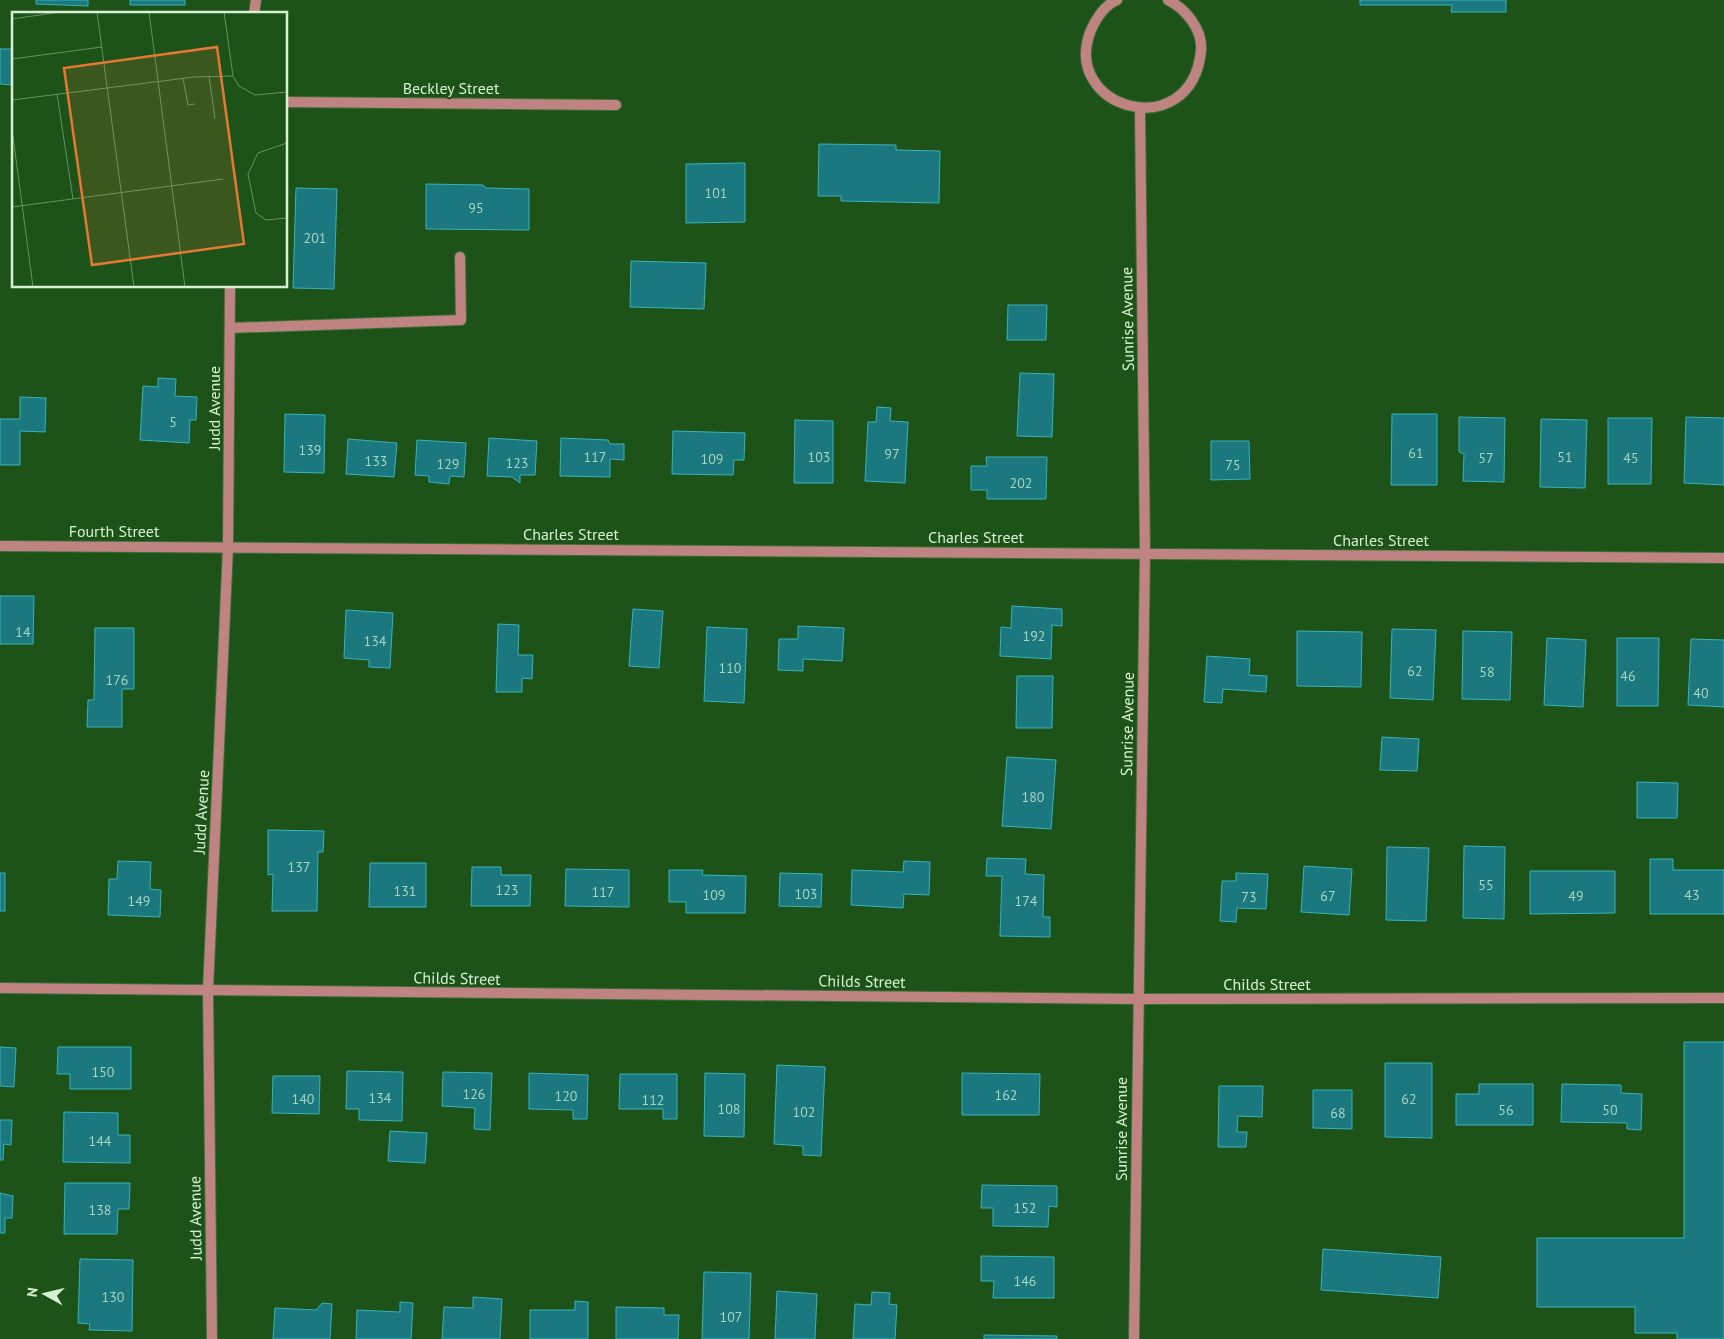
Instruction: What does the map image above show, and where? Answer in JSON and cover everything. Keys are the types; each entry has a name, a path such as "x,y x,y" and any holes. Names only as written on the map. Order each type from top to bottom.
{"street":[{"path":"1117,0 1096,18 1087,41 1088,65 1098,87 1116,102 1140,109 1163,105 1177,97 1184,92 1197,73 1201,49 1195,26 1181,7 1168,0"},
{"name":"Beckley Street","path":"288,102 616,105"},
{"name":"Sunrise Avenue","path":"1134,1339 1137,999 1145,553 1140,109"},
{"path":"230,328 461,320 460,257"},
{"name":"Judd Avenue","path":"212,1339 208,990 228,547 230,288"},
{"name":"Fourth Street","path":"0,546 228,547"},
{"name":"Charles Street","path":"228,547 1724,558"},
{"name":"Childs Street","path":"0,988 1137,999 1724,998"}],"building":[{"path":"36,0 88,0 88,6 36,4"},
{"path":"130,0 185,0 185,5 130,5"},
{"path":"1360,0 1506,0 1506,12 1451,12 1452,5 1360,5"},
{"path":"0,49 12,49 12,85 0,84"},
{"path":"819,144 896,145 896,150 940,151 939,203 841,201 841,196 818,196"},
{"path":"745,163 745,222 686,223 686,164"},
{"path":"426,184 483,185 486,188 529,189 529,230 426,229"},
{"path":"296,188 337,189 334,289 293,288"},
{"path":"631,261 706,263 704,309 630,307"},
{"path":"1008,305 1047,305 1046,340 1007,340"},
{"path":"1020,373 1054,374 1052,437 1017,436"},
{"path":"158,378 176,379 175,396 197,397 196,420 190,420 189,443 140,440 143,386 158,387"},
{"path":"20,397 46,398 45,432 20,431 20,465 0,465 0,419 20,419"},
{"path":"877,407 891,408 890,421 908,422 905,483 865,481 868,422 876,422"},
{"path":"285,414 325,415 324,473 284,472"},
{"path":"1392,414 1437,414 1437,485 1391,485"},
{"path":"1459,417 1505,418 1504,482 1463,481 1464,454 1459,452"},
{"path":"1686,417 1724,418 1724,485 1684,483"},
{"path":"1608,418 1652,418 1651,484 1608,484"},
{"path":"1541,419 1587,420 1585,488 1540,487"},
{"path":"795,420 833,421 833,483 794,483"},
{"path":"673,431 745,433 744,460 734,460 733,475 672,474"},
{"path":"489,438 537,441 535,475 520,475 520,483 512,477 487,476"},
{"path":"561,438 608,440 610,444 624,444 624,460 610,459 610,477 560,476"},
{"path":"348,439 397,443 394,477 346,474"},
{"path":"417,440 466,443 464,477 450,476 449,484 429,482 429,476 415,475"},
{"path":"1211,441 1249,441 1250,479 1211,480"},
{"path":"986,457 1047,457 1046,499 987,499 987,490 971,490 971,466 987,466"},
{"path":"0,596 34,596 33,644 0,644"},
{"path":"1012,606 1062,609 1062,626 1052,625 1051,659 1000,656 1001,627 1011,628"},
{"path":"633,609 663,611 659,668 629,666"},
{"path":"346,610 393,613 390,668 369,667 369,660 344,658"},
{"path":"498,624 519,625 518,655 533,655 532,679 522,678 522,692 496,692"},
{"path":"798,626 844,628 842,661 803,659 803,671 778,670 779,639 798,639"},
{"path":"707,627 747,629 744,703 704,701"},
{"path":"95,628 134,628 134,689 122,689 122,727 87,727 88,700 94,700"},
{"path":"1392,629 1436,630 1433,700 1390,698"},
{"path":"1297,631 1362,632 1361,687 1297,686"},
{"path":"1463,631 1512,632 1510,700 1462,699"},
{"path":"1547,638 1586,640 1583,707 1544,705"},
{"path":"1617,638 1659,638 1658,706 1617,706"},
{"path":"1691,639 1724,640 1724,707 1688,705"},
{"path":"1207,656 1250,659 1249,675 1267,676 1266,692 1223,689 1222,703 1204,702"},
{"path":"1017,676 1053,676 1052,728 1016,728"},
{"path":"1382,737 1419,739 1417,771 1380,770"},
{"path":"1007,757 1056,760 1051,829 1002,826"},
{"path":"1637,782 1678,783 1677,818 1637,818"},
{"path":"268,830 324,831 323,852 318,852 317,911 272,911 273,874 268,875"},
{"path":"1464,846 1505,847 1504,919 1463,918"},
{"path":"1387,847 1429,848 1426,921 1386,920"},
{"path":"987,858 1026,859 1025,874 1044,875 1043,917 1050,917 1050,937 1000,936 1002,876 986,876"},
{"path":"1650,859 1673,859 1673,870 1724,870 1724,914 1650,914"},
{"path":"118,861 151,862 150,889 161,890 160,917 108,915 109,879 117,879"},
{"path":"904,861 930,862 929,895 904,894 903,908 851,905 852,870 903,872"},
{"path":"370,863 426,863 426,907 369,907"},
{"path":"1304,866 1352,869 1349,915 1301,912"},
{"path":"472,867 501,867 501,875 531,875 530,906 471,906"},
{"path":"566,869 629,870 629,907 565,906"},
{"path":"669,870 703,870 702,875 746,876 745,913 686,913 686,902 669,902"},
{"path":"1530,871 1615,871 1615,913 1530,914"},
{"path":"0,873 5,873 5,911 0,911"},
{"path":"780,873 822,874 821,907 779,906"},
{"path":"1236,873 1268,874 1266,909 1237,908 1236,922 1220,921 1222,881 1236,881"},
{"path":"1684,1042 1724,1042 1724,1339 1677,1339 1677,1333 1635,1333 1635,1307 1537,1307 1537,1238 1684,1238"},
{"path":"0,1047 16,1048 14,1087 0,1086"},
{"path":"58,1047 131,1047 131,1089 70,1089 70,1074 57,1074"},
{"path":"1385,1063 1432,1063 1432,1138 1385,1137"},
{"path":"777,1065 825,1067 821,1156 803,1155 803,1146 774,1144"},
{"path":"347,1071 403,1072 402,1121 359,1120 359,1109 346,1109"},
{"path":"443,1072 492,1073 490,1130 474,1129 475,1108 442,1106"},
{"path":"529,1073 588,1075 587,1119 573,1119 573,1110 529,1109"},
{"path":"705,1073 745,1074 744,1137 704,1136"},
{"path":"962,1073 1040,1074 1039,1115 962,1115"},
{"path":"620,1074 677,1074 677,1119 663,1119 663,1109 619,1109"},
{"path":"273,1076 320,1076 319,1114 272,1113"},
{"path":"1479,1084 1533,1084 1533,1125 1456,1125 1456,1094 1479,1094"},
{"path":"1562,1084 1621,1085 1621,1093 1642,1094 1641,1130 1627,1129 1627,1123 1561,1122"},
{"path":"1219,1086 1263,1086 1262,1117 1238,1116 1237,1132 1247,1132 1246,1147 1218,1147"},
{"path":"1313,1090 1352,1090 1352,1129 1313,1128"},
{"path":"64,1112 118,1113 118,1135 130,1135 130,1163 63,1162"},
{"path":"0,1120 12,1120 11,1145 4,1144 3,1160 0,1160"},
{"path":"390,1131 427,1133 425,1163 388,1161"},
{"path":"65,1183 130,1183 129,1209 118,1209 117,1234 64,1234"},
{"path":"982,1185 1057,1186 1057,1207 1049,1206 1048,1227 993,1226 993,1208 981,1208"},
{"path":"0,1193 13,1196 12,1218 5,1218 5,1233 0,1233"},
{"path":"1323,1249 1441,1257 1438,1298 1321,1290"},
{"path":"981,1256 1054,1257 1054,1298 993,1298 994,1281 981,1281"},
{"path":"80,1259 133,1260 132,1331 89,1330 90,1324 78,1323"},
{"path":"704,1272 751,1273 749,1339 702,1339"},
{"path":"777,1291 817,1294 815,1339 775,1339"},
{"path":"872,1292 890,1293 889,1304 897,1305 895,1339 853,1339 855,1304 871,1305"},
{"path":"473,1297 502,1299 500,1339 442,1339 444,1307 473,1308"},
{"path":"575,1301 588,1302 588,1339 530,1339 530,1310 575,1310"},
{"path":"400,1302 413,1303 411,1339 356,1339 357,1310 400,1312"},
{"path":"322,1303 332,1304 330,1339 273,1339 275,1308 316,1310"},
{"path":"616,1307 664,1308 664,1315 679,1315 678,1339 616,1339"},
{"path":"984,1335 1057,1336 1057,1339 984,1339"}]}
